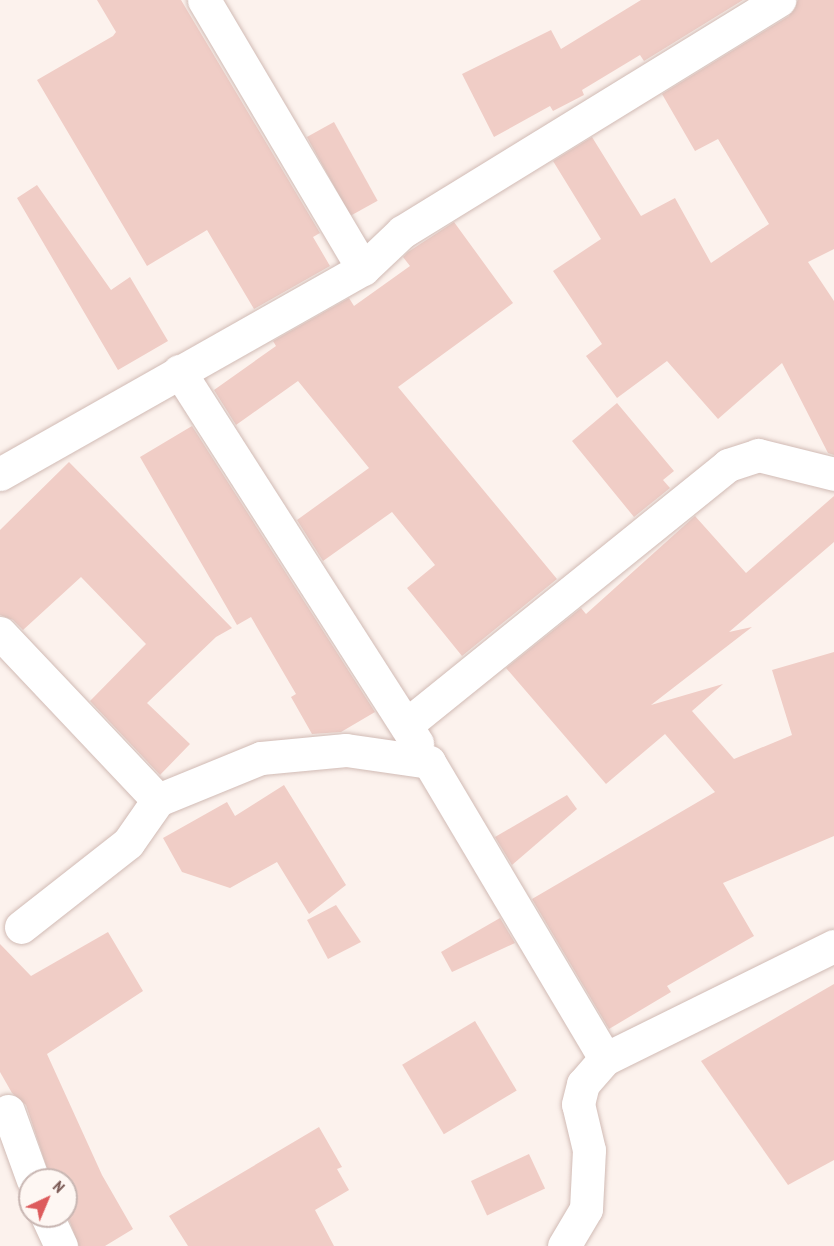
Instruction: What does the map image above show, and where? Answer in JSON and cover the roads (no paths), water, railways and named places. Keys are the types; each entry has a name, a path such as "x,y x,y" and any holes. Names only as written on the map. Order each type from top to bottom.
{"street":[{"path":"204,0 363,269"},
{"path":"0,474 363,269 402,232 779,0"},
{"path":"179,371 429,762 605,1059"},
{"path":"406,725 728,465 758,455 834,474"},
{"path":"0,633 158,800"},
{"path":"21,927 128,843 158,800 261,758 346,750 429,762"},
{"path":"564,1246 586,1209 589,1150 578,1104 583,1084 605,1059 834,945"},
{"path":"8,1111 29,1168"},
{"path":"52,1228 61,1246"}]}
